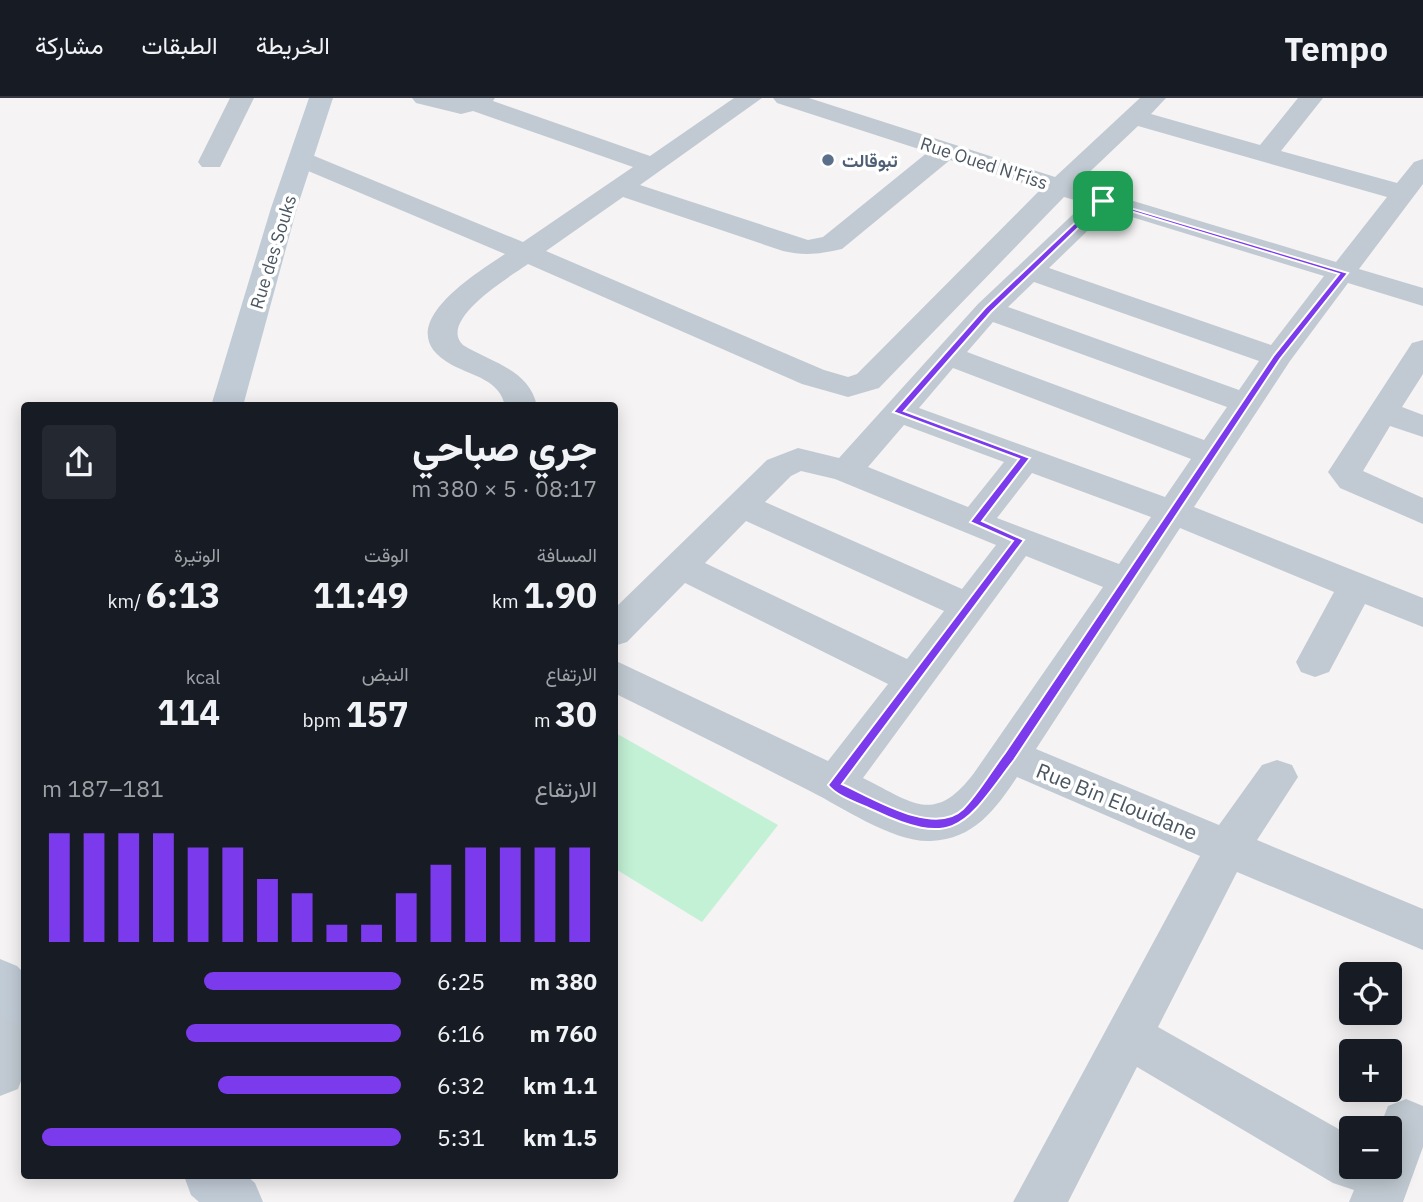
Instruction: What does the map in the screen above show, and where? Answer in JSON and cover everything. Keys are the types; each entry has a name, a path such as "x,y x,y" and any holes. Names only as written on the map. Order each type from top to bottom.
{"street":[{"path":"211,162 242,98"},
{"name":"Rue des Souks","path":"228,402 284,208 303,160 321,98"},
{"path":"424,98 454,107 479,100 652,165"},
{"path":"521,402 516,386 450,352 443,343 442,332 455,305 525,252 750,98"},
{"name":"Rue Oued N'Fiss","path":"785,98 1103,201 1423,297"},
{"path":"303,160 357,180 813,377 848,387 868,381 1060,187 1154,98"},
{"path":"1266,153 1311,98"},
{"path":"1134,117 1403,193"},
{"path":"619,187 793,245 822,247 832,243 945,150"},
{"name":"Rue Bin Elouidane","path":"1420,919 1228,847 1009,756 1277,357 1423,167"},
{"path":"846,471 988,310 1103,201"},
{"path":"1028,270 1277,357"},
{"path":"988,310 1246,403"},
{"path":"949,356 1212,455"},
{"path":"1419,361 1382,411 1345,472 1346,476 1423,512"},
{"path":"1382,411 1423,427"},
{"path":"898,412 1173,512 1423,613"},
{"path":"975,522 1025,458"},
{"path":"618,628 741,505 790,461 805,459 846,471 1128,582"},
{"path":"741,505 969,607"},
{"path":"834,785 1019,540"},
{"path":"679,565 914,679"},
{"path":"1315,662 1356,585"},
{"path":"618,677 912,822 949,822 966,814 1009,756"},
{"path":"1040,1202 1228,847 1277,777"},
{"path":"0,1072 18,995"},
{"path":"1129,1037 1339,1147"},
{"path":"213,1179 236,1202"}],"green space":[{"path":"618,734 778,825 702,922 618,870"}],"place":[{"name":"تبوقالت","path":"828,160"}],"route":[{"path":"1103,201 1344,273 1277,357 1128,582 966,814 949,822 929,825 912,822 834,785 1019,540 975,522 1025,458 898,412 988,310 1103,201"}]}
